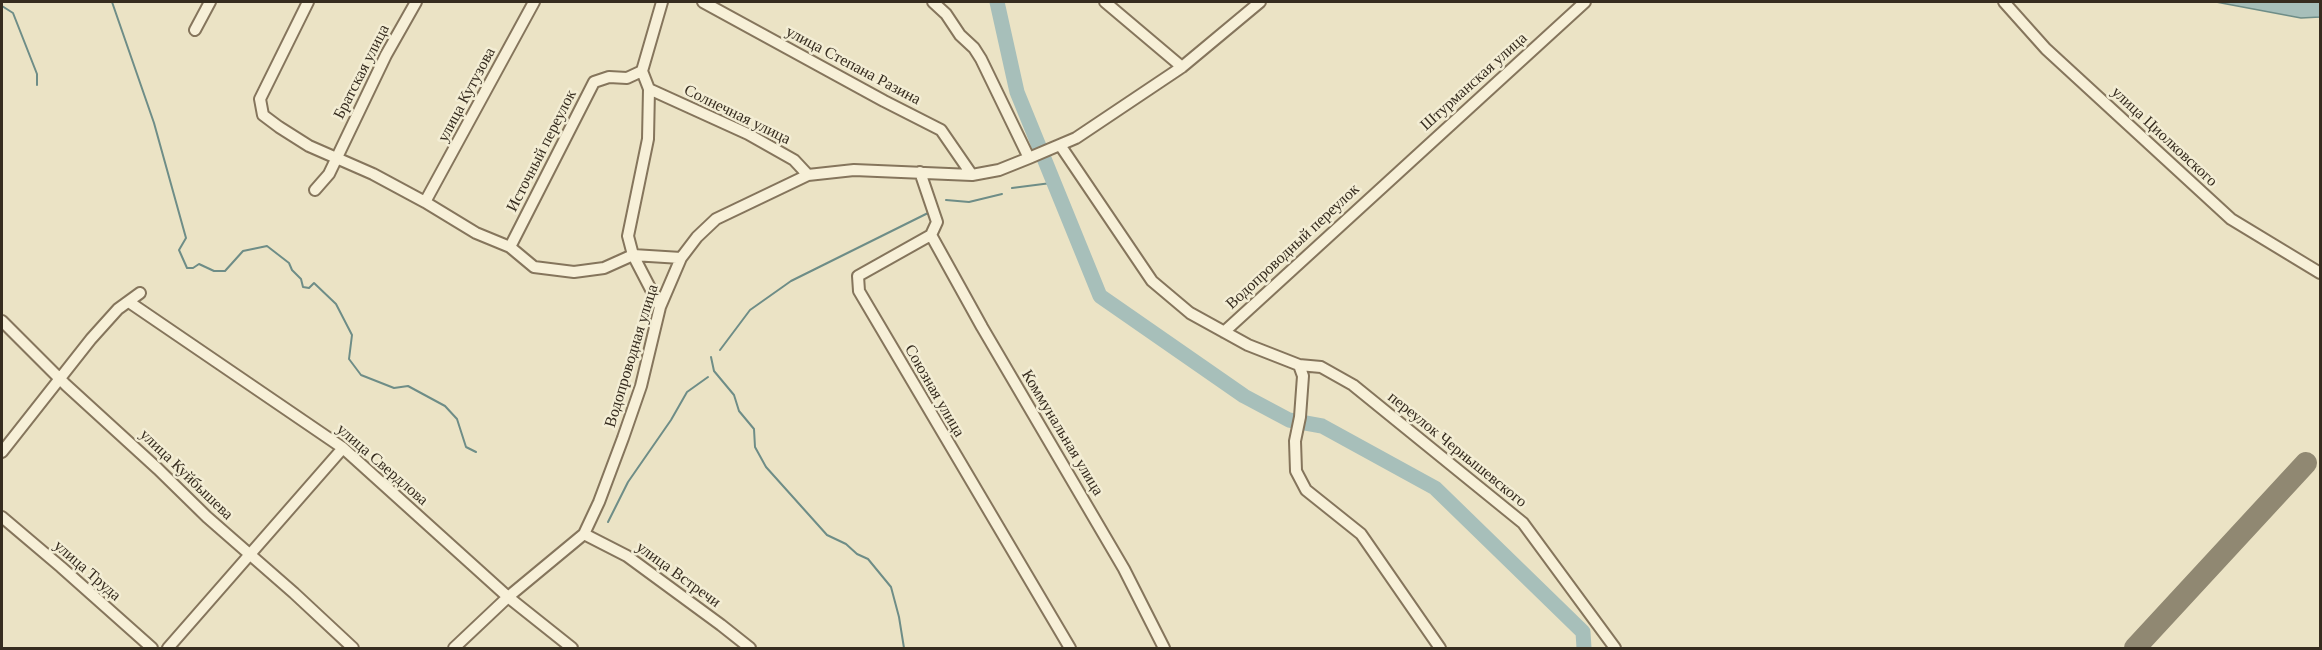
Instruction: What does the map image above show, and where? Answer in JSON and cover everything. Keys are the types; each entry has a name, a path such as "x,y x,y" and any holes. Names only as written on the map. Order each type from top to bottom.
{"street":[{"path":"195,30 210,2"},
{"path":"308,2 260,99 263,115 309,146 425,202 476,233 510,247 534,267 574,272 604,268 633,255 681,258"},
{"name":"Братская улица","path":"315,190 329,174 386,55 416,2"},
{"name":"улица Кутузова","path":"425,202 534,2"},
{"path":"660,307 633,255 628,236 648,139 649,89 642,71 662,2"},
{"name":"улица Степана Разина","path":"703,2 941,130 972,175"},
{"path":"933,2 946,14 960,35 974,48 981,59 1029,158"},
{"path":"1105,2 1182,67 1260,2"},
{"name":"Штурманская улица","path":"1383,185 1585,2"},
{"name":"улица Циолковского","path":"2004,2 2046,49 2231,219 2320,273"},
{"name":"Водопроводная улица","path":"454,648 508,597 584,534 627,428 641,386 660,307 681,258 697,237 716,219 808,176 854,170 972,175 999,170 1076,138 1182,67"},
{"name":"Источный переулок","path":"510,247 594,82 609,77 627,78 642,71"},
{"name":"Солнечная улица","path":"649,89 748,134 794,160 808,176"},
{"name":"переулок Чернышевского","path":"1060,145 1152,281 1190,313 1248,345 1299,365 1321,367 1353,385 1523,523 1615,648"},
{"path":"920,172 937,222 931,235"},
{"name":"Водопроводный переулок","path":"1224,332 1383,185"},
{"name":"Союзная улица","path":"931,235 858,276 859,291 1070,648"},
{"name":"Коммунальная улица","path":"931,235 1124,569 1164,648"},
{"path":"2,452 59,378 118,309 140,293"},
{"name":"улица Свердлова","path":"129,302 343,448 508,597 572,648"},
{"name":"улица Куйбышева","path":"2,321 59,378 207,517 352,648"},
{"path":"1299,365 1303,376 1295,441 1296,471 1306,490 1361,534 1440,648"},
{"path":"168,648 343,448"},
{"name":"улица Труда","path":"2,517 152,648"},
{"name":"улица Встречи","path":"584,534 627,556 750,648"}],"water":[{"path":"2216,2 2320,2 2320,17 2301,18"}],"waterway":[{"path":"112,2 154,123 186,238 179,250 187,268 193,268 199,264 214,271 225,271 243,251 267,246 289,263 301,279 303,287 309,288 314,283 336,304 352,335 349,359 361,375 394,388 408,386 445,406 457,419 466,447 476,452"},
{"path":"997,2 1017,92 1100,296 1244,396 1289,420 1322,426 1435,488 1583,632 1584,648"},
{"path":"2,6 13,13 37,74 37,85"},
{"path":"1012,188 1051,183"},
{"path":"946,200 969,202 1002,194"},
{"path":"720,350 750,310 791,281 928,213"},
{"path":"711,357 714,371 734,395 739,411 754,429 755,447 766,467 827,535 846,544 857,554 868,559 891,587 904,648"},
{"path":"608,522 628,482 671,420 687,392 708,377"}],"taxiway":[{"path":"2135,648 2306,463"}]}
